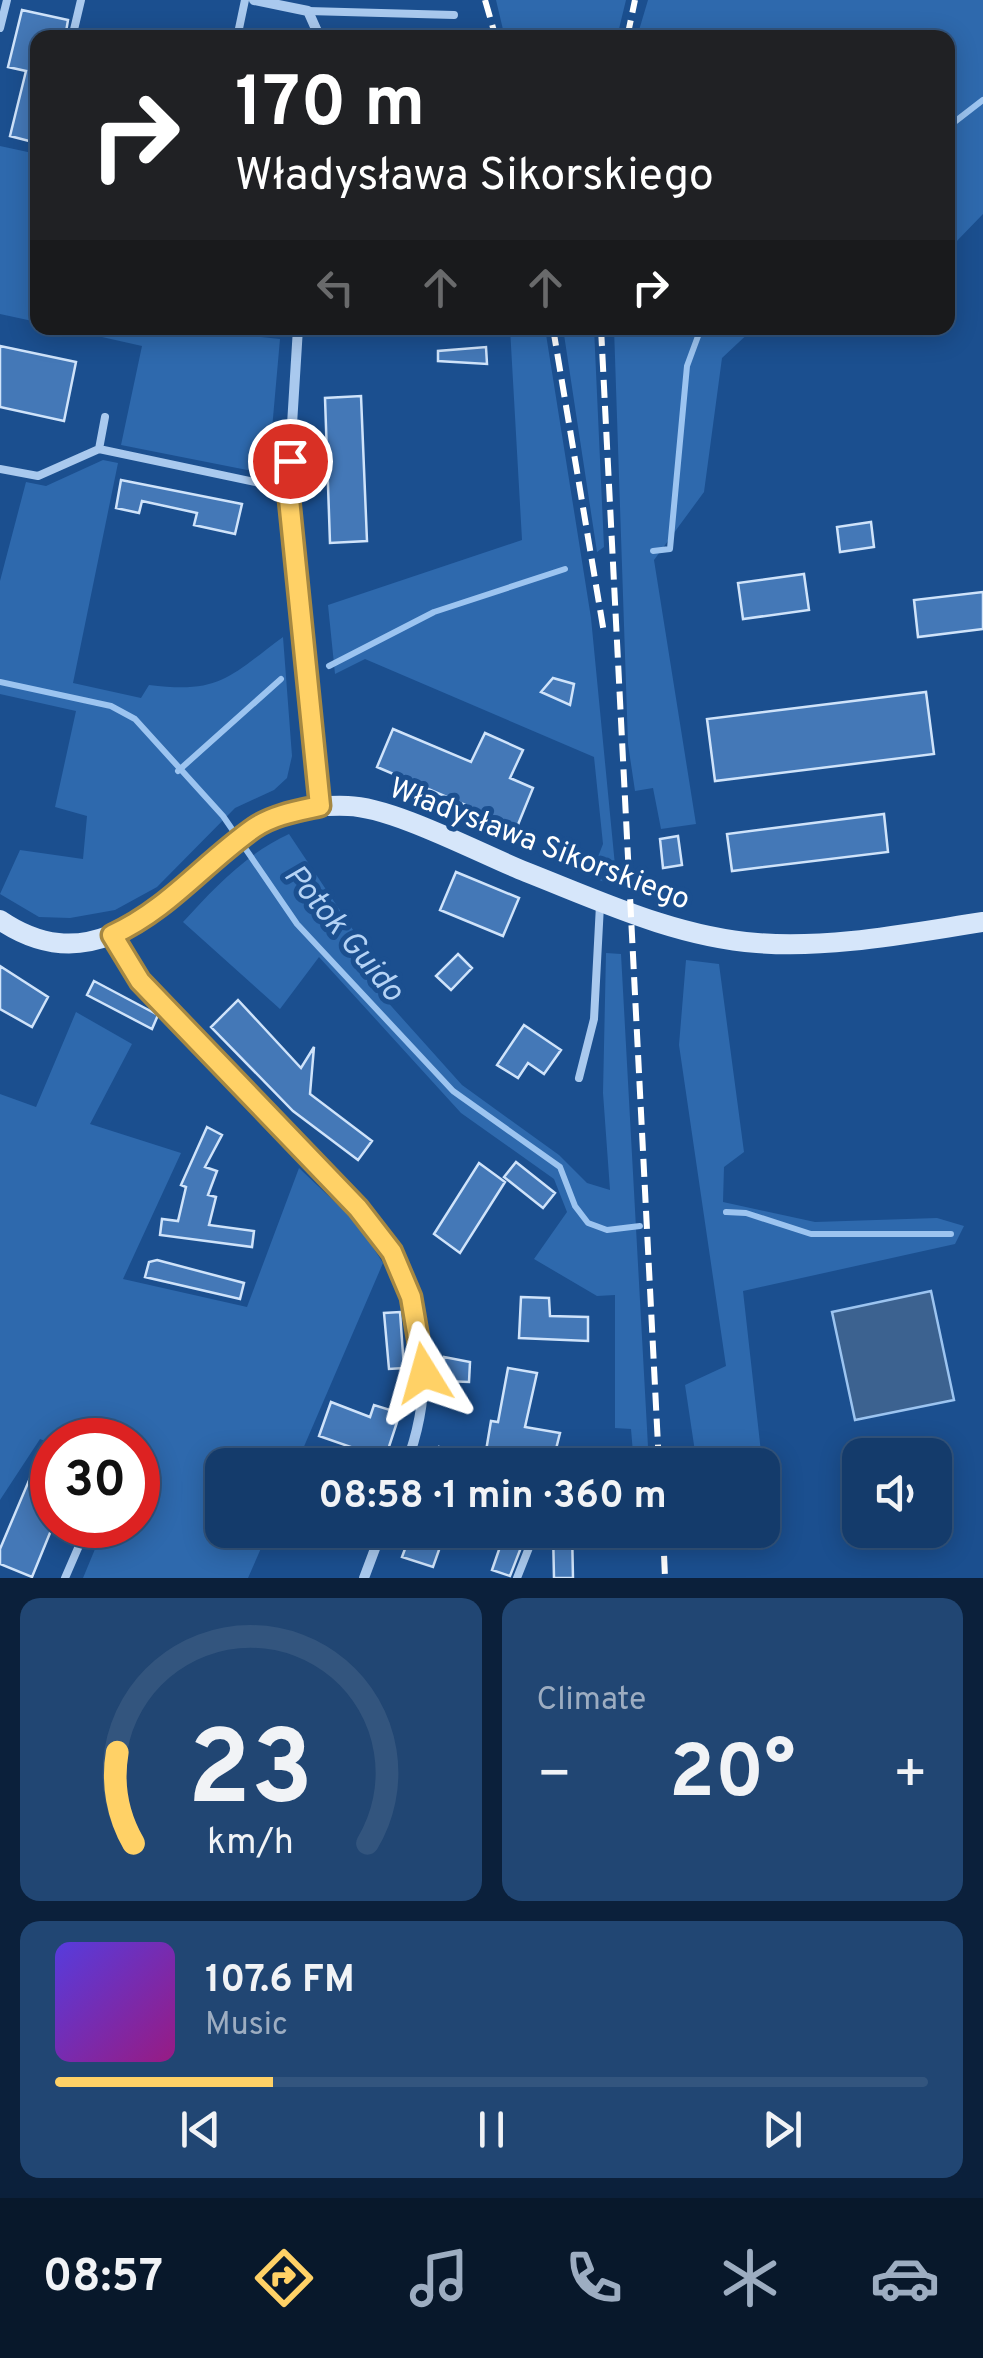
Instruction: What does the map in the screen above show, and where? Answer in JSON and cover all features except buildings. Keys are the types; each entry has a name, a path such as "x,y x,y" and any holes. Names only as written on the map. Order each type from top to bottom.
{"street":[{"path":"254,0 308,11 316,30"},
{"path":"298,335 288,489 320,806"},
{"name":"Władysława Sikorskiego","path":"0,920 34,937 53,940 71,942 112,935 164,906 255,828 280,815 320,806 355,806 397,819 600,902 703,935 758,943 813,943 983,922"},
{"path":"112,935 140,981 358,1208 392,1252 411,1297 424,1373 424,1407 411,1448"},
{"path":"364,1578 375,1548"}],"lane":[{"path":"0,28 7,0"},
{"path":"74,30 81,0"},
{"path":"239,30 245,0"},
{"path":"308,11 454,14"},
{"path":"99,449 105,417"},
{"path":"0,469 38,476 99,449 288,489"},
{"path":"579,1078 594,1019 600,902"},
{"path":"65,1578 78,1548"},
{"path":"517,1578 529,1548"}],"shaded area":[{"path":"496,0 626,0 619,30 503,30"},
{"path":"648,0 983,0 983,214 955,243 955,30 639,30"},
{"path":"0,146 30,152 30,320 0,314"},
{"path":"93,335 242,335 280,339 268,474 121,445 142,346"},
{"path":"510,335 546,335 591,618 617,886 590,877 603,844 594,757 365,659 335,674 328,605 522,540"},
{"path":"564,335 594,335 604,547 597,552"},
{"path":"614,335 747,335 722,358 704,492 654,560 696,824 661,829 653,788 635,791 628,744"},
{"path":"103,460 118,463 73,683 141,698 149,685 208,684 236,672 283,637 292,756 287,778 274,790 235,808 157,887 115,910 70,918 39,917 0,894 20,850 83,859 87,816 55,807 76,711 0,694 0,581 26,482 46,486"},
{"path":"289,834 381,972 375,988 462,1085 559,1155 587,1183 610,1190 603,1093 606,953 621,954 648,1448 633,1448 631,1429 615,1428 615,1295 597,1296 534,1259 567,1212 554,1179 461,1113 319,957 280,1009 183,922 245,861"},
{"path":"686,960 719,964 744,1152 724,1167 723,1202 815,1222 937,1218 964,1226 955,1244 743,1291 761,1448 694,1448 685,1385 726,1366 679,1045"},
{"path":"76,1012 132,1044 90,1124 181,1153 123,1279 247,1307 299,1168 357,1223 383,1263 303,1448 205,1448 205,1548 261,1548 248,1578 83,1578 95,1548 160,1548 160,1418 30,1418 30,1454 0,1500 0,1094 36,1107"},
{"path":"931,1291 954,1400 855,1420 832,1312"}],"waterway":[{"path":"955,122 983,100"},
{"path":"653,551 670,549 687,366 698,335"},
{"path":"329,666 434,612 565,569"},
{"path":"178,771 281,679"},
{"name":"Potok Guido","path":"0,682 111,706 135,719 223,816 297,924 453,1091 560,1167 575,1206 588,1223 607,1230 640,1226"},
{"name":"Potok Guido","path":"726,1212 746,1213 811,1234 951,1234"}],"railway":[{"path":"485,0 494,30"},
{"path":"629,30 635,0"},
{"path":"554,335 604,633"},
{"path":"601,335 658,1448"},
{"path":"664,1548 665,1578"}],"route":[{"path":"290,461 288,489 320,806 280,815 255,828 164,906 112,935 140,981 358,1208 392,1252 411,1297 424,1373"}]}
